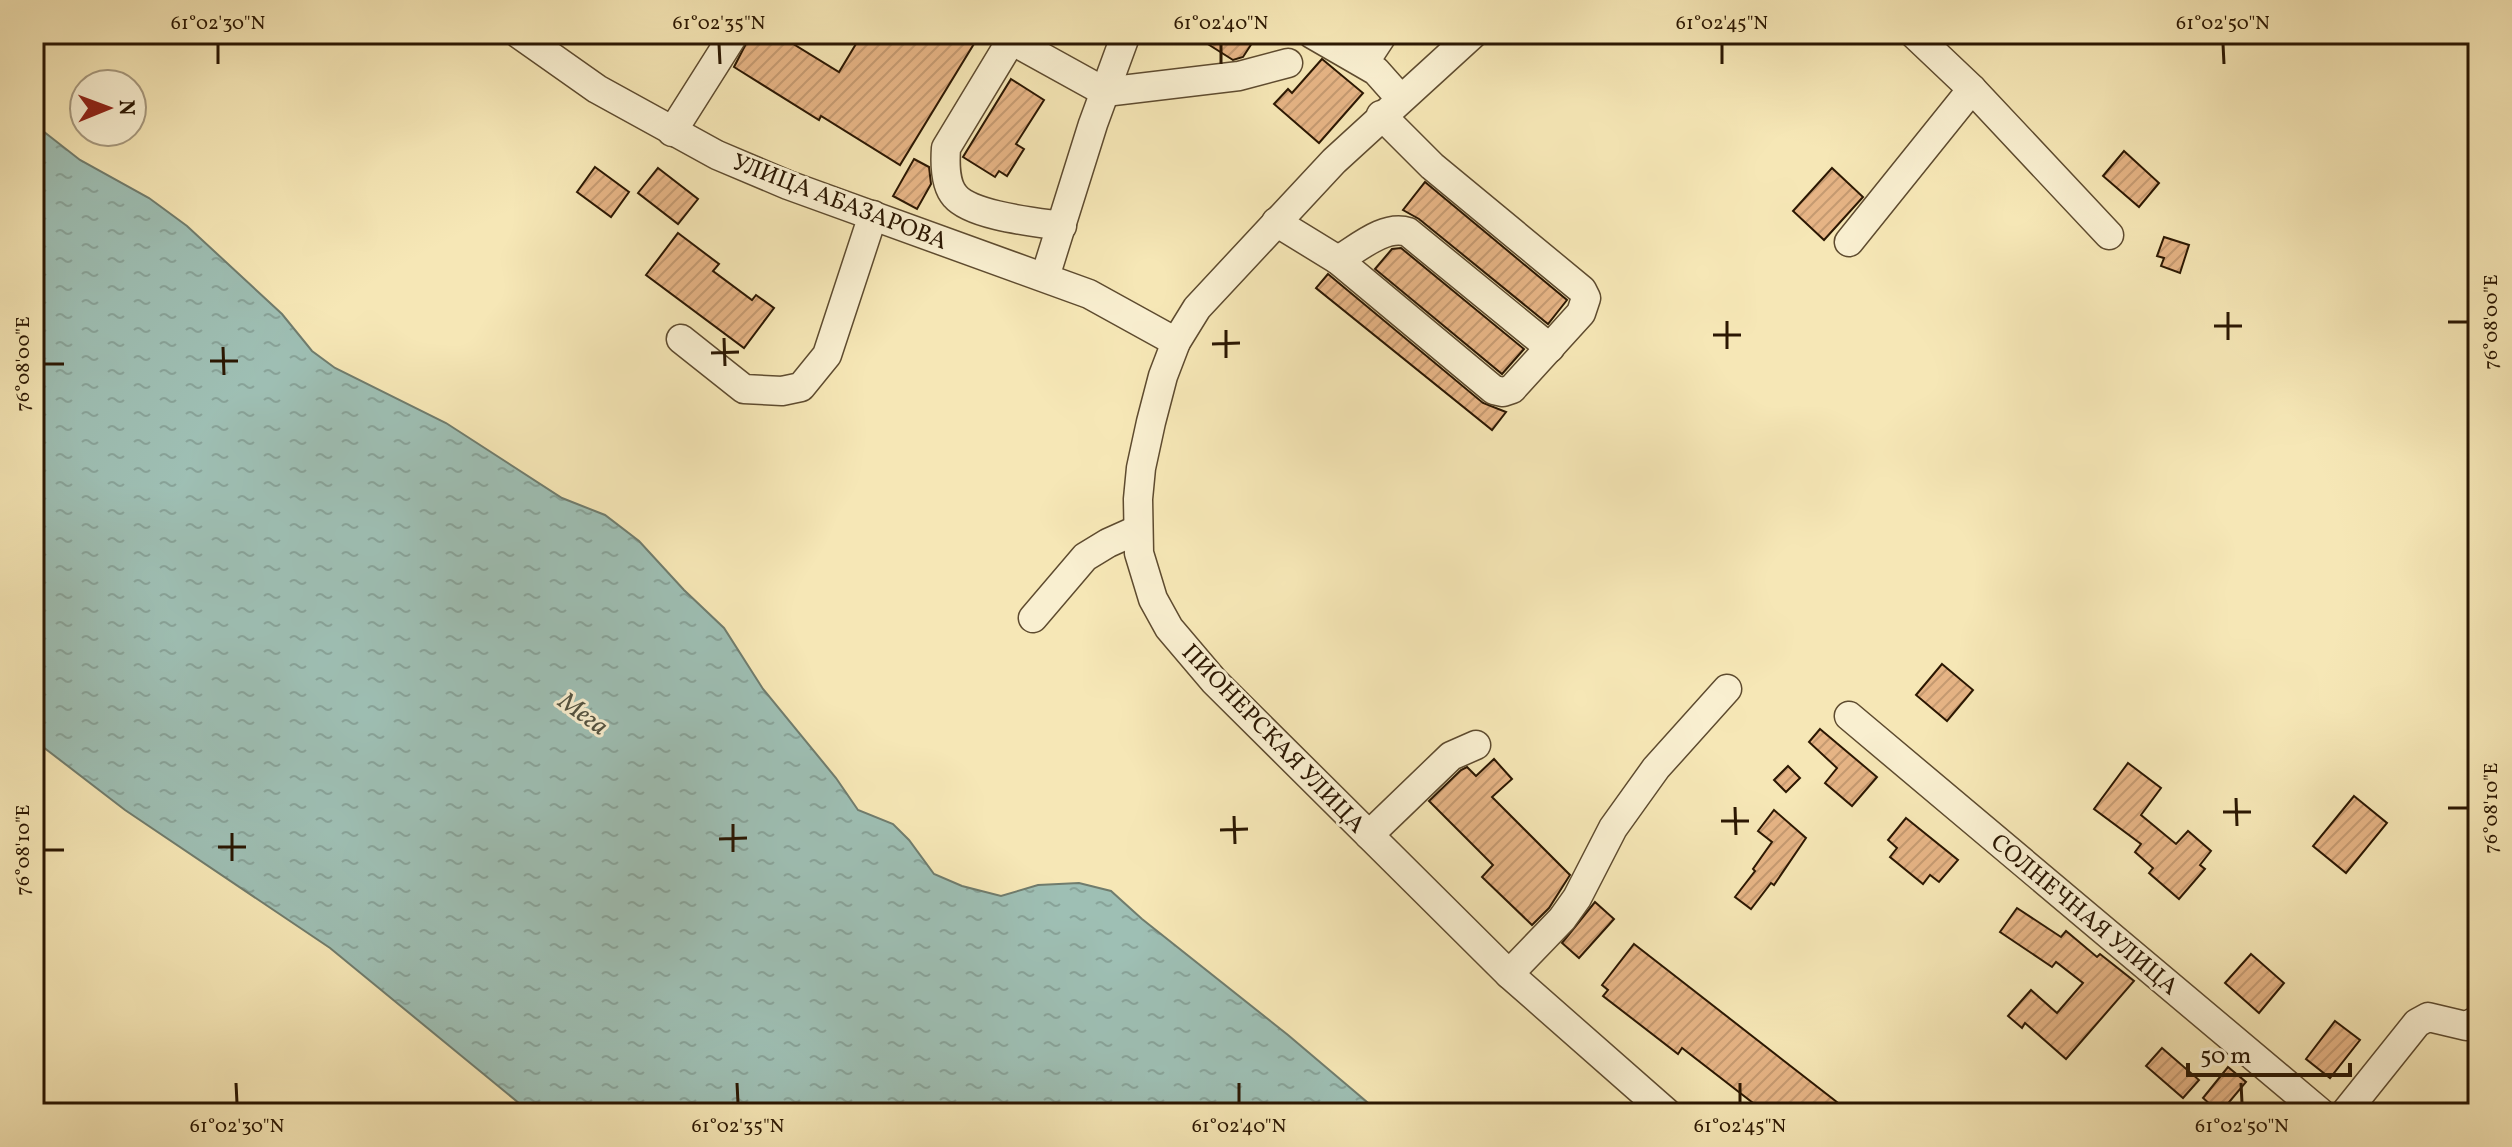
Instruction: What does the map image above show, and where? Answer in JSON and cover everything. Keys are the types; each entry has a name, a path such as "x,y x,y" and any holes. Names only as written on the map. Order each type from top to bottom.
{"street":[{"name":"УЛИЦА АБАЗАРОВА","path":"519,34 597,89 672,132 734,162 1089,294 1176,342"},
{"path":"672,132 734,34"},
{"path":"1045,277 1126,34"},
{"path":"1276,222 1338,260 1494,390 1503,392 1512,389 1585,306 1586,298 1582,290 1432,166 1391,107 1376,71 1312,34"},
{"path":"1364,63 1383,34"},
{"name":"ПИОНЕРСКАЯ УЛИЦА","path":"1473,34 1391,107 1276,222 1197,308 1176,342 1163,376 1141,468 1137,530 1145,577 1169,628 1214,681 1509,974 1667,1113"},
{"path":"1914,34 1972,89 2109,235"},
{"path":"1062,226 1003,217 965,204 950,189 946,148 1013,37 1105,92 1239,76 1288,63"},
{"path":"1849,242 1972,89"},
{"path":"681,339 744,389 782,391 801,387 827,355 873,215"},
{"path":"1338,260 1384,233 1408,232 1550,348"},
{"path":"1033,618 1085,557 1137,530"},
{"path":"1509,974 1562,919 1577,898 1613,828 1656,768 1727,689"},
{"name":"СОЛНЕЧНАЯ УЛИЦА","path":"1849,716 2321,1113"},
{"path":"1369,835 1451,756 1476,745"},
{"path":"2345,1113 2417,1023 2428,1017 2466,1026 2478,1020"}],"water":[{"name":"Мега","path":"34,124 80,160 149,198 187,226 282,314 312,351 335,368 446,423 562,498 605,515 639,541 724,628 763,689 836,778 858,810 893,824 934,874 962,886 1001,896 1038,885 1079,883 1111,891 1380,1113 531,1113 330,948 125,810 34,740"}],"building":[{"path":"751,34 777,34 839,72 862,34 980,34 900,165 821,116 819,120 734,67"},
{"path":"1192,34 1258,34 1243,57 1233,60"},
{"path":"1322,59 1363,93 1319,143 1274,104 1288,89 1292,93"},
{"path":"1011,79 1044,100 1016,144 1024,149 1007,176 999,171 995,177 963,157"},
{"path":"2124,151 2159,183 2139,207 2103,176"},
{"path":"914,159 929,167 931,184 917,209 893,196"},
{"path":"595,167 629,192 611,217 577,192"},
{"path":"658,168 698,199 678,224 638,193"},
{"path":"1832,168 1863,197 1824,240 1793,211"},
{"path":"1425,182 1567,300 1548,324 1419,219 1403,210"},
{"path":"678,233 719,264 713,271 752,300 756,295 774,308 744,348 646,275"},
{"path":"2164,237 2189,245 2180,273 2161,266 2164,258 2157,256"},
{"path":"1401,248 1524,349 1502,374 1375,269 1392,249"},
{"path":"1328,274 1483,403 1506,412 1492,430 1316,288"},
{"path":"1942,664 1973,690 1947,721 1916,695"},
{"path":"1820,729 1877,777 1852,806 1825,783 1837,768 1809,742"},
{"path":"1494,759 1512,779 1492,797 1570,875 1549,908 1532,925 1482,877 1493,865 1429,801 1461,770 1467,767 1476,776"},
{"path":"2128,763 2161,788 2141,815 2176,844 2188,831 2211,851 2200,865 2205,869 2179,899 2149,873 2153,868 2135,852 2141,844 2094,809"},
{"path":"1788,766 1800,778 1786,792 1774,780"},
{"path":"2354,796 2387,823 2346,873 2313,846"},
{"path":"1774,810 1806,838 1774,885 1771,883 1751,909 1735,897 1772,842 1758,831"},
{"path":"1906,818 1958,860 1939,882 1930,875 1923,884 1890,857 1897,848 1888,840"},
{"path":"1595,902 1614,919 1579,958 1562,943"},
{"path":"2017,908 2061,937 2066,931 2097,957 2100,954 2134,981 2066,1059 2025,1023 2022,1028 2008,1016 2031,990 2057,1013 2083,983 2056,962 2052,967 2000,932"},
{"path":"1634,944 1851,1113 1766,1113 1682,1048 1678,1054 1603,996 1608,990 1602,985"},
{"path":"2251,954 2284,983 2259,1013 2225,983"},
{"path":"2335,1021 2360,1040 2330,1078 2306,1059"},
{"path":"2162,1048 2199,1080 2183,1098 2146,1066"},
{"path":"2228,1067 2246,1082 2220,1113 2203,1098"}]}
